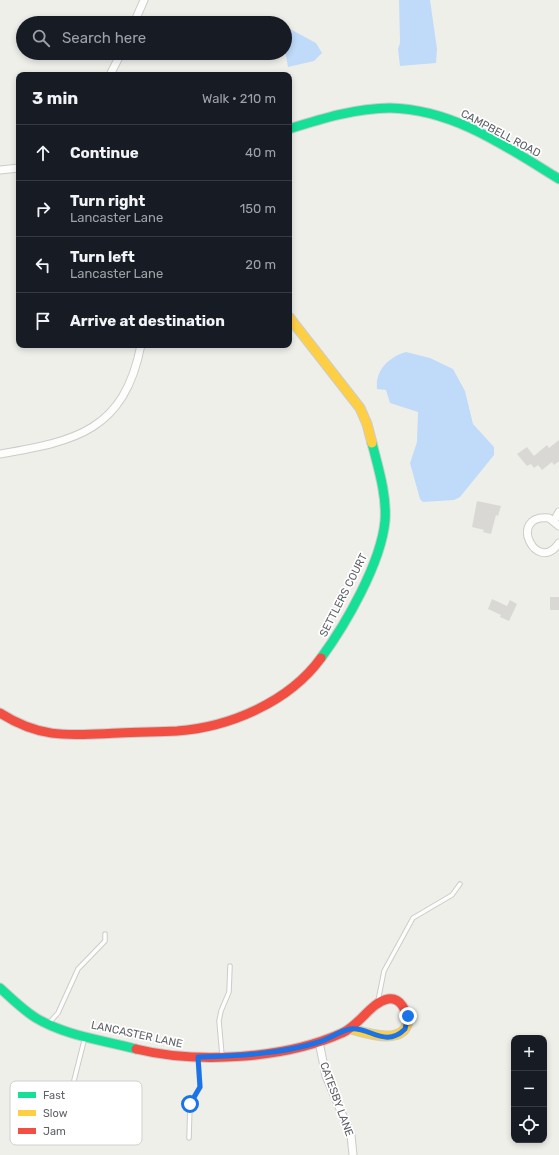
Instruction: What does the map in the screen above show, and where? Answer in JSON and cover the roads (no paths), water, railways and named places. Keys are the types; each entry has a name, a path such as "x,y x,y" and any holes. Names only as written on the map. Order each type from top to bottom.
{"street":[{"path":"137,16 144,0"},
{"path":"112,72 118,60"},
{"name":"CAMPBELL ROAD","path":"292,128 360,110 390,108 421,111 451,120 478,132 559,179"},
{"path":"0,170 16,168"},
{"name":"SETTLERS COURT","path":"0,713 21,726 57,735 178,731 214,725 251,712 278,698 306,675 330,647 364,584 382,542 385,519 385,503 381,477 364,416 350,393 292,321"},
{"path":"0,454 52,445 80,434 100,422 119,401 127,388 133,376 140,348"},
{"path":"559,512 556,524 544,518 534,522 528,530 528,541 540,552 552,550 559,544"},
{"name":"LANCASTER LANE","path":"0,988 23,1009 48,1024 86,1036 157,1053 198,1057 222,1056 290,1048 319,1042 351,1029 377,1004"},
{"path":"351,1029 388,1037 400,1034 408,1023 406,1010 402,1004 391,999 377,1004"},
{"name":"CATESBY LANE","path":"319,1042 326,1076 351,1135 354,1155"}],"lane":[{"path":"377,1004 384,971 413,918 452,895 460,884"},
{"path":"48,1024 58,1013 78,969 105,941 105,934"},
{"path":"222,1056 219,1021 221,1011 229,992 230,966"},
{"path":"74,1081 86,1036"},
{"path":"189,1138 190,1104 200,1087 198,1057"}],"water":[{"path":"399,0 430,0 437,49 436,63 400,66 398,49 400,43"},
{"path":"292,30 316,43 322,53 314,61 288,67 287,60 292,60"},
{"path":"406,352 430,358 453,369 465,391 473,424 494,447 494,455 460,497 454,500 423,502 420,499 410,463 417,442 418,412 390,403 386,390 377,389 378,376 384,365 394,357"}]}
